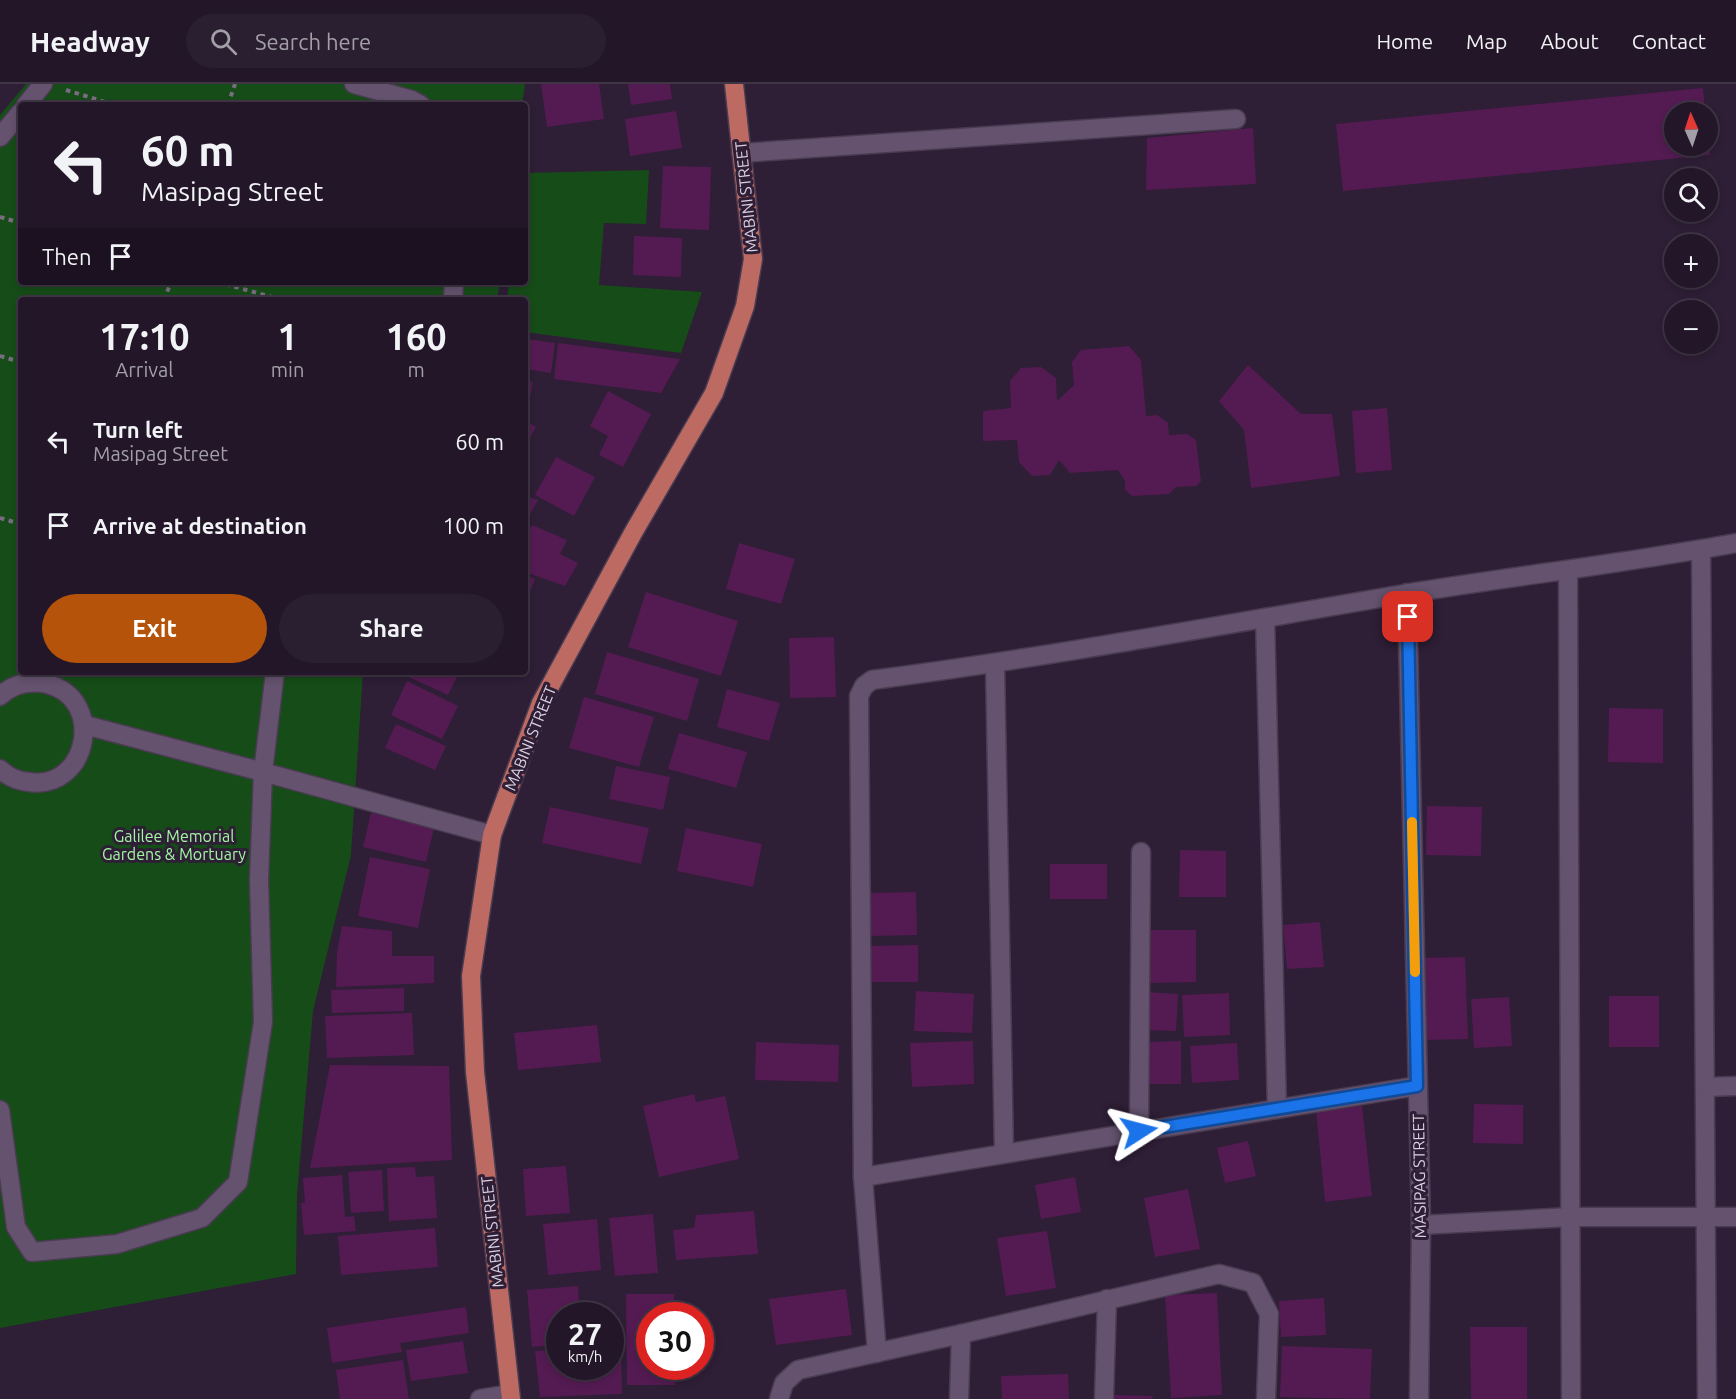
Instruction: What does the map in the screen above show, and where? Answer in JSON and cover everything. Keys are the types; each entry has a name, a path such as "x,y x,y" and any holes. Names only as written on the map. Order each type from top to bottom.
{"main road":[{"name":"MABINI STREET","path":"510,1396 475,1072 471,976 492,835 541,704 633,533 714,393 746,306 753,259 734,84"}],"street":[{"path":"354,84 417,102"},
{"path":"30,102 49,86"},
{"path":"0,137 18,116"},
{"path":"741,153 1236,119"},
{"path":"877,1353 863,1177 859,696 864,686 872,680 995,664 1407,593 1568,571 1736,543"},
{"path":"1701,550 1707,1399"},
{"path":"1568,571 1571,1399"},
{"name":"MASIPAG STREET","path":"1407,593 1421,1225 1419,1399"},
{"path":"1265,618 1277,1108"},
{"path":"995,664 1004,1153"},
{"path":"0,1110 16,1227 32,1252 117,1244 202,1218 238,1182 263,1022 259,880 263,772 275,675"},
{"path":"0,696 20,684 37,682 54,686 69,694 79,708 85,725 85,742 79,758 67,772 52,780 36,783 2,777"},
{"path":"85,725 492,835"},
{"path":"1139,1131 1141,852"},
{"path":"863,1177 1417,1086"},
{"path":"1705,1087 1736,1086"},
{"path":"1421,1225 1571,1217 1736,1217"},
{"path":"779,1399 784,1383 798,1370 1219,1274 1252,1283 1269,1314 1266,1399"},
{"path":"1104,1399 1107,1299"},
{"path":"959,1399 961,1334"},
{"path":"480,1399 510,1396"}],"path":[{"path":"229,102 235,84"},
{"path":"49,86 104,102"},
{"path":"0,216 18,222"},
{"path":"228,285 272,297"},
{"path":"0,356 18,361"},
{"path":"0,518 18,523"}],"green space":[{"name":"Galilee Memorial Gardens & Mortuary","path":"26,84 525,84 522,102 18,102 18,285 500,285 498,297 18,297 18,675 363,675 351,855 313,1011 297,1195 296,1274 0,1328 0,115"},
{"path":"649,170 646,224 604,223 599,285 702,292 681,353 528,332 528,297 507,297 509,285 528,285 528,173"}],"building":[{"path":"541,84 599,84 604,119 547,127"},
{"path":"628,84 670,84 672,99 631,105"},
{"path":"1703,88 1704,102 1664,102 1664,156 1700,156 1343,191 1336,124"},
{"path":"676,111 682,148 630,156 625,119"},
{"path":"1253,128 1256,184 1146,190 1147,138"},
{"path":"663,166 711,167 709,230 660,228"},
{"path":"634,236 682,238 681,277 633,275"},
{"path":"528,339 555,343 551,373 528,369"},
{"path":"558,343 680,359 661,393 554,379"},
{"path":"1129,346 1141,360 1146,416 1157,415 1168,423 1169,435 1187,434 1196,440 1201,481 1196,486 1176,487 1169,494 1132,496 1125,490 1125,481 1118,470 1070,473 1059,460 1050,475 1032,476 1019,462 1017,440 983,441 983,411 1011,408 1010,381 1021,368 1041,367 1056,378 1057,401 1074,385 1072,362 1081,350"},
{"path":"1248,365 1301,414 1332,414 1340,476 1251,488 1244,430 1219,401"},
{"path":"528,381 533,382 528,408"},
{"path":"608,391 651,414 623,467 599,455 608,436 590,426"},
{"path":"1387,408 1392,470 1356,473 1352,411"},
{"path":"528,423 536,427 528,442"},
{"path":"556,457 595,477 574,516 535,495"},
{"path":"528,497 538,500 528,518"},
{"path":"532,525 567,540 560,554 578,563 565,586 528,573 528,531"},
{"path":"739,543 795,559 781,604 726,589"},
{"path":"528,576 535,579 528,597"},
{"path":"646,592 738,621 721,676 628,647"},
{"path":"834,637 836,697 790,698 789,638"},
{"path":"607,652 699,679 687,721 595,694"},
{"path":"405,675 458,675 448,695"},
{"path":"407,681 458,706 442,739 391,715"},
{"path":"727,689 780,703 769,741 717,727"},
{"path":"584,697 654,717 639,767 569,748"},
{"path":"1609,708 1663,709 1663,763 1608,762"},
{"path":"396,724 446,746 435,770 385,748"},
{"path":"679,733 747,752 736,788 668,769"},
{"path":"616,766 670,777 663,810 609,799"},
{"path":"1427,806 1482,807 1481,856 1426,855"},
{"path":"550,807 649,828 641,864 542,843"},
{"path":"371,813 434,828 426,862 363,847"},
{"path":"686,828 762,844 753,887 677,871"},
{"path":"1180,850 1226,851 1226,897 1179,897"},
{"path":"370,857 430,869 418,928 358,916"},
{"path":"1050,864 1107,864 1107,899 1050,899"},
{"path":"916,892 917,935 869,936 868,893"},
{"path":"1320,922 1324,967 1287,969 1283,925"},
{"path":"342,926 392,931 392,956 434,956 434,983 336,987 337,952"},
{"path":"1147,930 1196,930 1196,982 1148,983"},
{"path":"918,945 918,982 870,982 869,946"},
{"path":"1465,957 1468,1039 1424,1040 1421,958"},
{"path":"404,988 404,1011 332,1013 331,990"},
{"path":"916,991 974,994 972,1033 914,1031"},
{"path":"1146,992 1178,994 1176,1031 1144,1030"},
{"path":"1229,993 1230,1035 1184,1037 1182,995"},
{"path":"1609,996 1659,996 1659,1047 1609,1047"},
{"path":"1509,997 1512,1046 1474,1048 1471,999"},
{"path":"412,1013 414,1055 327,1058 325,1016"},
{"path":"597,1025 601,1062 518,1070 514,1033"},
{"path":"973,1041 974,1084 912,1087 910,1043"},
{"path":"1181,1041 1181,1084 1146,1084 1145,1042"},
{"path":"756,1042 839,1045 838,1082 755,1080"},
{"path":"1237,1043 1239,1080 1192,1083 1190,1046"},
{"path":"330,1065 449,1066 452,1160 310,1168"},
{"path":"694,1094 696,1102 725,1096 739,1159 659,1177 643,1106"},
{"path":"1474,1104 1523,1105 1523,1144 1473,1143"},
{"path":"1362,1106 1372,1196 1325,1202 1316,1110"},
{"path":"1248,1141 1256,1176 1225,1183 1217,1148"},
{"path":"566,1166 570,1213 526,1216 523,1169"},
{"path":"415,1167 416,1177 434,1176 437,1218 389,1221 387,1168"},
{"path":"382,1170 384,1211 351,1213 348,1172"},
{"path":"342,1175 345,1217 354,1216 356,1231 304,1235 301,1203 305,1203 303,1178"},
{"path":"1075,1177 1081,1212 1041,1219 1035,1185"},
{"path":"1188,1189 1200,1249 1155,1257 1144,1198"},
{"path":"754,1211 758,1254 676,1260 673,1230 694,1228 696,1215"},
{"path":"653,1214 658,1273 615,1276 609,1218"},
{"path":"597,1219 601,1270 548,1275 543,1224"},
{"path":"435,1228 438,1267 341,1275 338,1236"},
{"path":"1047,1231 1056,1288 1006,1296 997,1238"},
{"path":"578,1286 579,1302 546,1302 546,1346 532,1347 527,1290"},
{"path":"846,1289 852,1335 776,1345 769,1299"},
{"path":"1217,1293 1222,1395 1171,1398 1165,1295"},
{"path":"626,1294 674,1294 674,1302 636,1302 636,1380 675,1380 675,1385 627,1385"},
{"path":"1324,1298 1326,1335 1281,1337 1279,1301"},
{"path":"466,1307 469,1333 400,1343 402,1352 332,1363 327,1328"},
{"path":"1470,1327 1527,1327 1527,1399 1471,1399"},
{"path":"463,1341 468,1373 411,1381 406,1350"},
{"path":"1282,1346 1372,1349 1370,1399 1280,1397"},
{"path":"546,1350 546,1380 622,1380 622,1394 540,1397 535,1351"},
{"path":"403,1360 409,1399 340,1399 336,1370"},
{"path":"1068,1374 1069,1399 1002,1399 1001,1376"},
{"path":"1113,1395 1153,1396 1152,1399 1112,1399"}],"slow traffic":[{"path":"1412,822 1415,972"}],"route":[{"path":"1139,1131 1417,1086 1408,617"}]}
